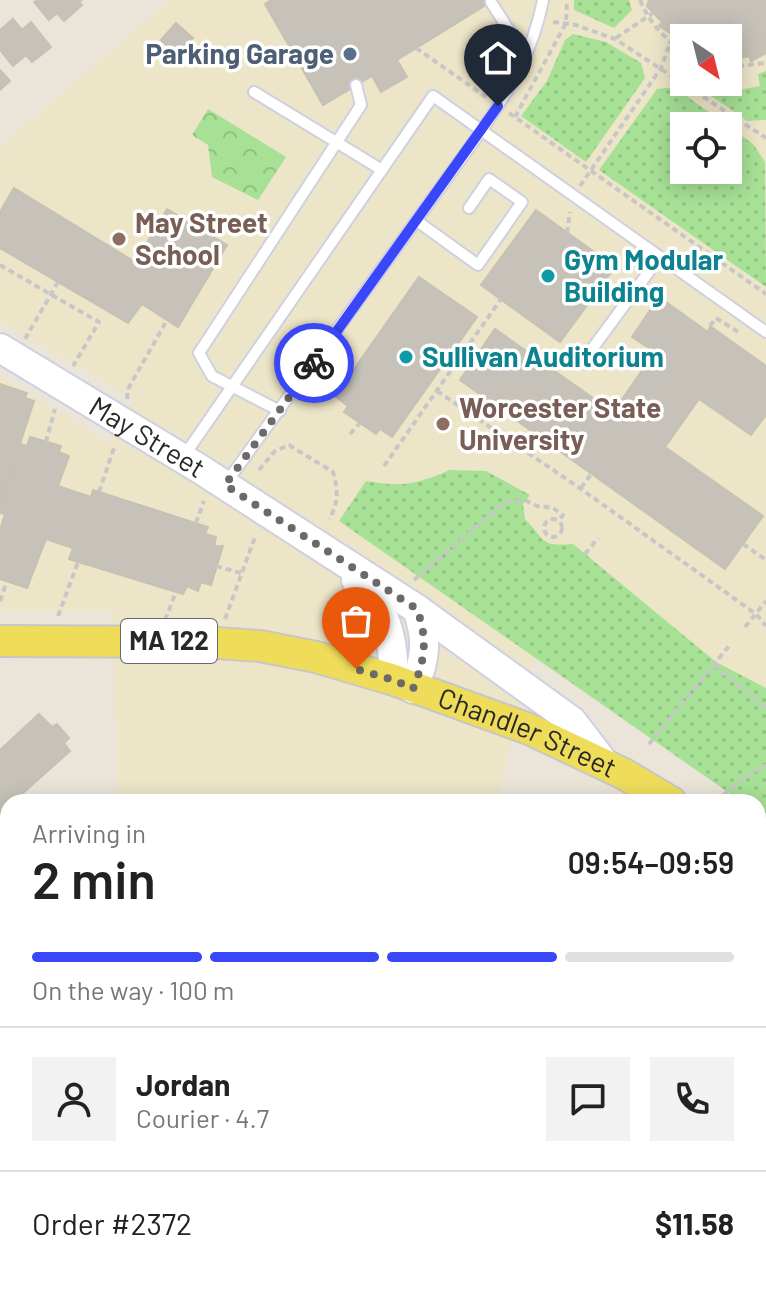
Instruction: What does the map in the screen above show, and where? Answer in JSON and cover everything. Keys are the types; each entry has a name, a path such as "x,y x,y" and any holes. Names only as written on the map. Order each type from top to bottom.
{"main road":[{"name":"Chandler Street","path":"0,641 203,642 260,646 316,657 529,729 605,764 653,794"}],"street":[{"name":"May Street","path":"12,345 183,458 214,493 333,556 417,609 572,721 605,764"},
{"name":"May Street","path":"333,556 377,601 387,625 403,685"},
{"path":"403,685 423,665 425,630 417,609"}],"lane":[{"path":"214,493 280,411 482,130 526,57 543,0"},
{"path":"491,2 526,57"},
{"path":"280,411 212,376 199,353 361,105 356,85"},
{"path":"254,92 382,170"},
{"path":"183,458 433,96 766,332"},
{"path":"417,221 478,265 522,202 489,179 469,208"},
{"path":"592,349 659,258"}],"path":[{"path":"515,117 566,23 567,0"},
{"path":"567,233 572,196 661,68 670,43 647,16 640,0"},
{"path":"615,39 653,13"},
{"path":"539,21 566,23 615,39 766,138"},
{"path":"416,48 766,294"},
{"path":"742,66 766,63"},
{"path":"0,265 99,322 72,368"},
{"path":"12,345 58,282"},
{"path":"384,466 501,299"},
{"path":"126,400 128,389 167,320"},
{"path":"437,391 581,489 614,517 756,614 766,626"},
{"path":"46,442 57,404"},
{"path":"350,434 360,423"},
{"path":"99,492 117,441"},
{"path":"259,470 275,451 289,445 333,472 338,493 336,508 329,519"},
{"path":"581,489 591,474"},
{"path":"196,523 214,493"},
{"path":"414,580 505,502 525,500 537,506 553,508 563,515 558,521"},
{"path":"546,521 558,521 562,526 559,535 546,535 546,521"},
{"path":"225,622 255,537"},
{"path":"585,554 598,538"},
{"path":"743,544 766,560"},
{"path":"57,619 78,562"},
{"path":"216,566 242,573"},
{"path":"0,601 7,581"},
{"path":"165,620 176,592"},
{"path":"745,627 766,601"},
{"path":"649,744 729,646"},
{"path":"714,665 766,708"},
{"path":"724,794 766,765"}],"shaded area":[{"name":"Worcester State University","path":"170,0 766,0 766,794 731,794 534,657 498,794 119,794 111,611 0,611 0,376 108,442 135,400 0,321 0,147"}],"green space":[{"path":"574,0 629,0 632,10 614,28 574,10"},
{"path":"573,34 606,42 641,63 645,78 586,162 521,116 547,81 565,40"},
{"path":"766,71 766,120 747,121 742,118 742,112 734,112 711,96 742,96 742,89 760,86 758,74"},
{"path":"670,87 670,96 686,96 709,112 670,112 670,184 742,184 742,136 753,144 765,162 766,287 599,170 657,89"},
{"path":"208,109 286,157 258,200 212,177 208,145 192,135"},
{"path":"450,470 486,471 530,495 523,504 525,519 544,540 554,544 573,544 716,662 766,688 766,794 731,794 339,521 366,481 390,484 427,479"}],"building":[{"path":"82,0 79,2 82,5 64,21 57,13 49,20 34,2"},
{"name":"Parking Garage","path":"271,0 494,0 397,60 407,77 381,92 372,76 323,105 265,4"},
{"path":"649,0 766,0 766,53 751,61 749,56 742,58 742,24 670,24 670,33 659,26 662,22 647,6"},
{"path":"13,19 22,30 31,22 51,47 32,62 26,55 13,66 0,50 0,30"},
{"path":"176,23 193,38 178,56 161,40"},
{"path":"0,70 10,81 0,90"},
{"path":"14,188 135,262 167,209 227,245 178,327 142,304 128,323 0,248 0,212"},
{"name":"Gym Modular Building","path":"536,210 615,267 560,342 481,285"},
{"name":"Sullivan Auditorium","path":"419,277 477,317 392,437 380,429 376,434 344,412 348,406 335,396"},
{"path":"659,297 708,332 710,326 766,366 766,415 751,435 699,399 665,447 763,516 725,569 460,380 495,329 613,412 655,352 632,337"},
{"path":"0,384 27,393 25,398 34,401 0,505"},
{"path":"30,437 61,446 59,452 69,456 58,486 91,497 93,490 208,527 205,534 216,537 214,546 223,546 211,585 201,582 198,591 187,586 183,594 69,559 73,548 46,539 27,588 0,579 0,530 5,514 0,513 0,508 21,444 27,446"},
{"path":"39,714 52,727 57,724 69,738 64,743 70,751 22,794 0,794 0,750"}],"way so far":[{"path":"314,363 225,485 417,609 425,630 423,665 413,689 356,669"}],"place":[{"name":"Parking Garage","path":"350,54"},
{"name":"May Street School","path":"119,239"},
{"name":"Gym Modular Building","path":"548,276"},
{"name":"Sullivan Auditorium","path":"406,357"},
{"name":"Worcester State University","path":"443,424"}],"route":[{"path":"314,363 498,106"}]}
